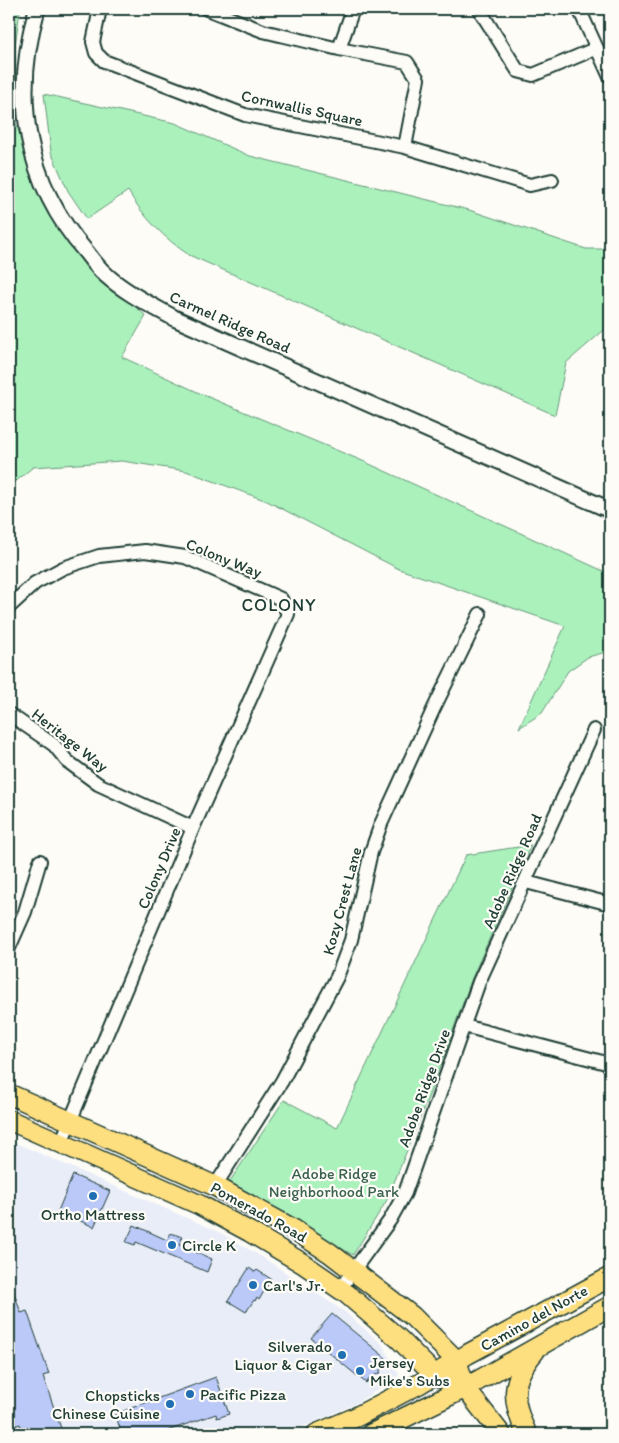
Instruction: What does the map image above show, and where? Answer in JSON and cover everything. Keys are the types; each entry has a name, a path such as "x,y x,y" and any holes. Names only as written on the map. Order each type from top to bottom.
{"main road":[{"name":"Pomerado Road","path":"9,1094 215,1186 292,1229 330,1253 412,1316 457,1361 465,1388 500,1434"},
{"name":"Pomerado Road","path":"9,1120 200,1205 302,1263 340,1289 399,1339 435,1374 465,1388"},
{"name":"Camino del Norte","path":"316,1434 373,1409 610,1276"},
{"name":"Camino del Norte","path":"371,1434 465,1388 610,1306"},
{"path":"527,1434 518,1416 514,1394 520,1373 539,1346"}],"street":[{"name":"Carmel Ridge Road","path":"37,9 29,37 25,79 26,123 40,177 52,202 72,236 105,274 136,297 174,318 610,510"},
{"name":"Cornwallis Square","path":"100,9 93,42 96,53 104,61 245,115 405,147 530,185 552,180"},
{"path":"207,9 263,31 407,62 418,79 405,147"},
{"path":"340,49 353,9"},
{"path":"479,9 518,71 533,75 597,48"},
{"path":"579,9 610,78"},
{"name":"Colony Way","path":"9,607 35,583 63,568 99,556 146,551 185,557 282,599 286,607"},
{"name":"Colony Drive","path":"61,1143 194,828 288,614 286,607"},
{"name":"Kozy Crest Lane","path":"215,1186 282,1081 337,977 351,940 371,852 381,824 434,708 480,614"},
{"name":"Heritage Way","path":"9,714 54,744 67,760 98,784 194,828"},
{"name":"Adobe Ridge Road","path":"464,1026 479,982 594,730"},
{"path":"9,948 25,912 40,861"},
{"path":"526,882 610,904"},
{"path":"464,1026 610,1064"},
{"name":"Adobe Ridge Drive","path":"340,1289 390,1220 405,1193 464,1026"}],"shaded area":[{"path":"9,1140 219,1232 262,1257 345,1312 382,1344 399,1375 357,1403 307,1425 276,1434 9,1434"}],"green space":[{"path":"9,9 20,10 15,46 16,124 49,210 94,272 146,316 122,357 206,396 365,462 610,574 610,651 588,657 568,671 542,713 519,728 565,626 399,569 267,501 186,471 122,461 33,467 9,487"},
{"path":"44,94 175,123 250,156 469,210 586,249 610,249 610,325 566,363 555,415 189,255 155,227 140,210 128,191 87,219 68,191 51,152"},
{"name":"Adobe Ridge Neighborhood Park","path":"531,845 472,978 434,1083 387,1200 353,1255 228,1184 284,1100 337,1128 466,855"}],"building":[{"path":"73,1175 110,1191 94,1227 58,1211"},
{"path":"134,1225 167,1240 171,1233 182,1237 179,1245 212,1259 207,1272 136,1242 135,1245 126,1242"},
{"name":"Carl's Jr.","path":"249,1268 255,1272 257,1270 271,1279 259,1300 257,1298 254,1300 246,1312 228,1301"},
{"path":"9,1281 21,1313 27,1311 49,1374 43,1376 63,1434 24,1434 20,1424 9,1428"},
{"path":"332,1314 386,1358 381,1364 380,1373 371,1377 366,1383 311,1338"},
{"path":"216,1377 229,1414 217,1418 216,1414 167,1431 168,1434 122,1434 115,1414"}],"place":[{"name":"Ortho Mattress","path":"93,1196"},
{"name":"Circle K","path":"172,1245"},
{"name":"Carl's Jr.","path":"253,1285"},
{"name":"Silverado Liquor & Cigar","path":"342,1355"},
{"name":"Jersey Mike's Subs","path":"360,1371"},
{"name":"Pacific Pizza","path":"190,1394"},
{"name":"Chopsticks Chinese Cuisine","path":"170,1404"}],"district":[{"name":"COLONY","path":"279,605"}]}
